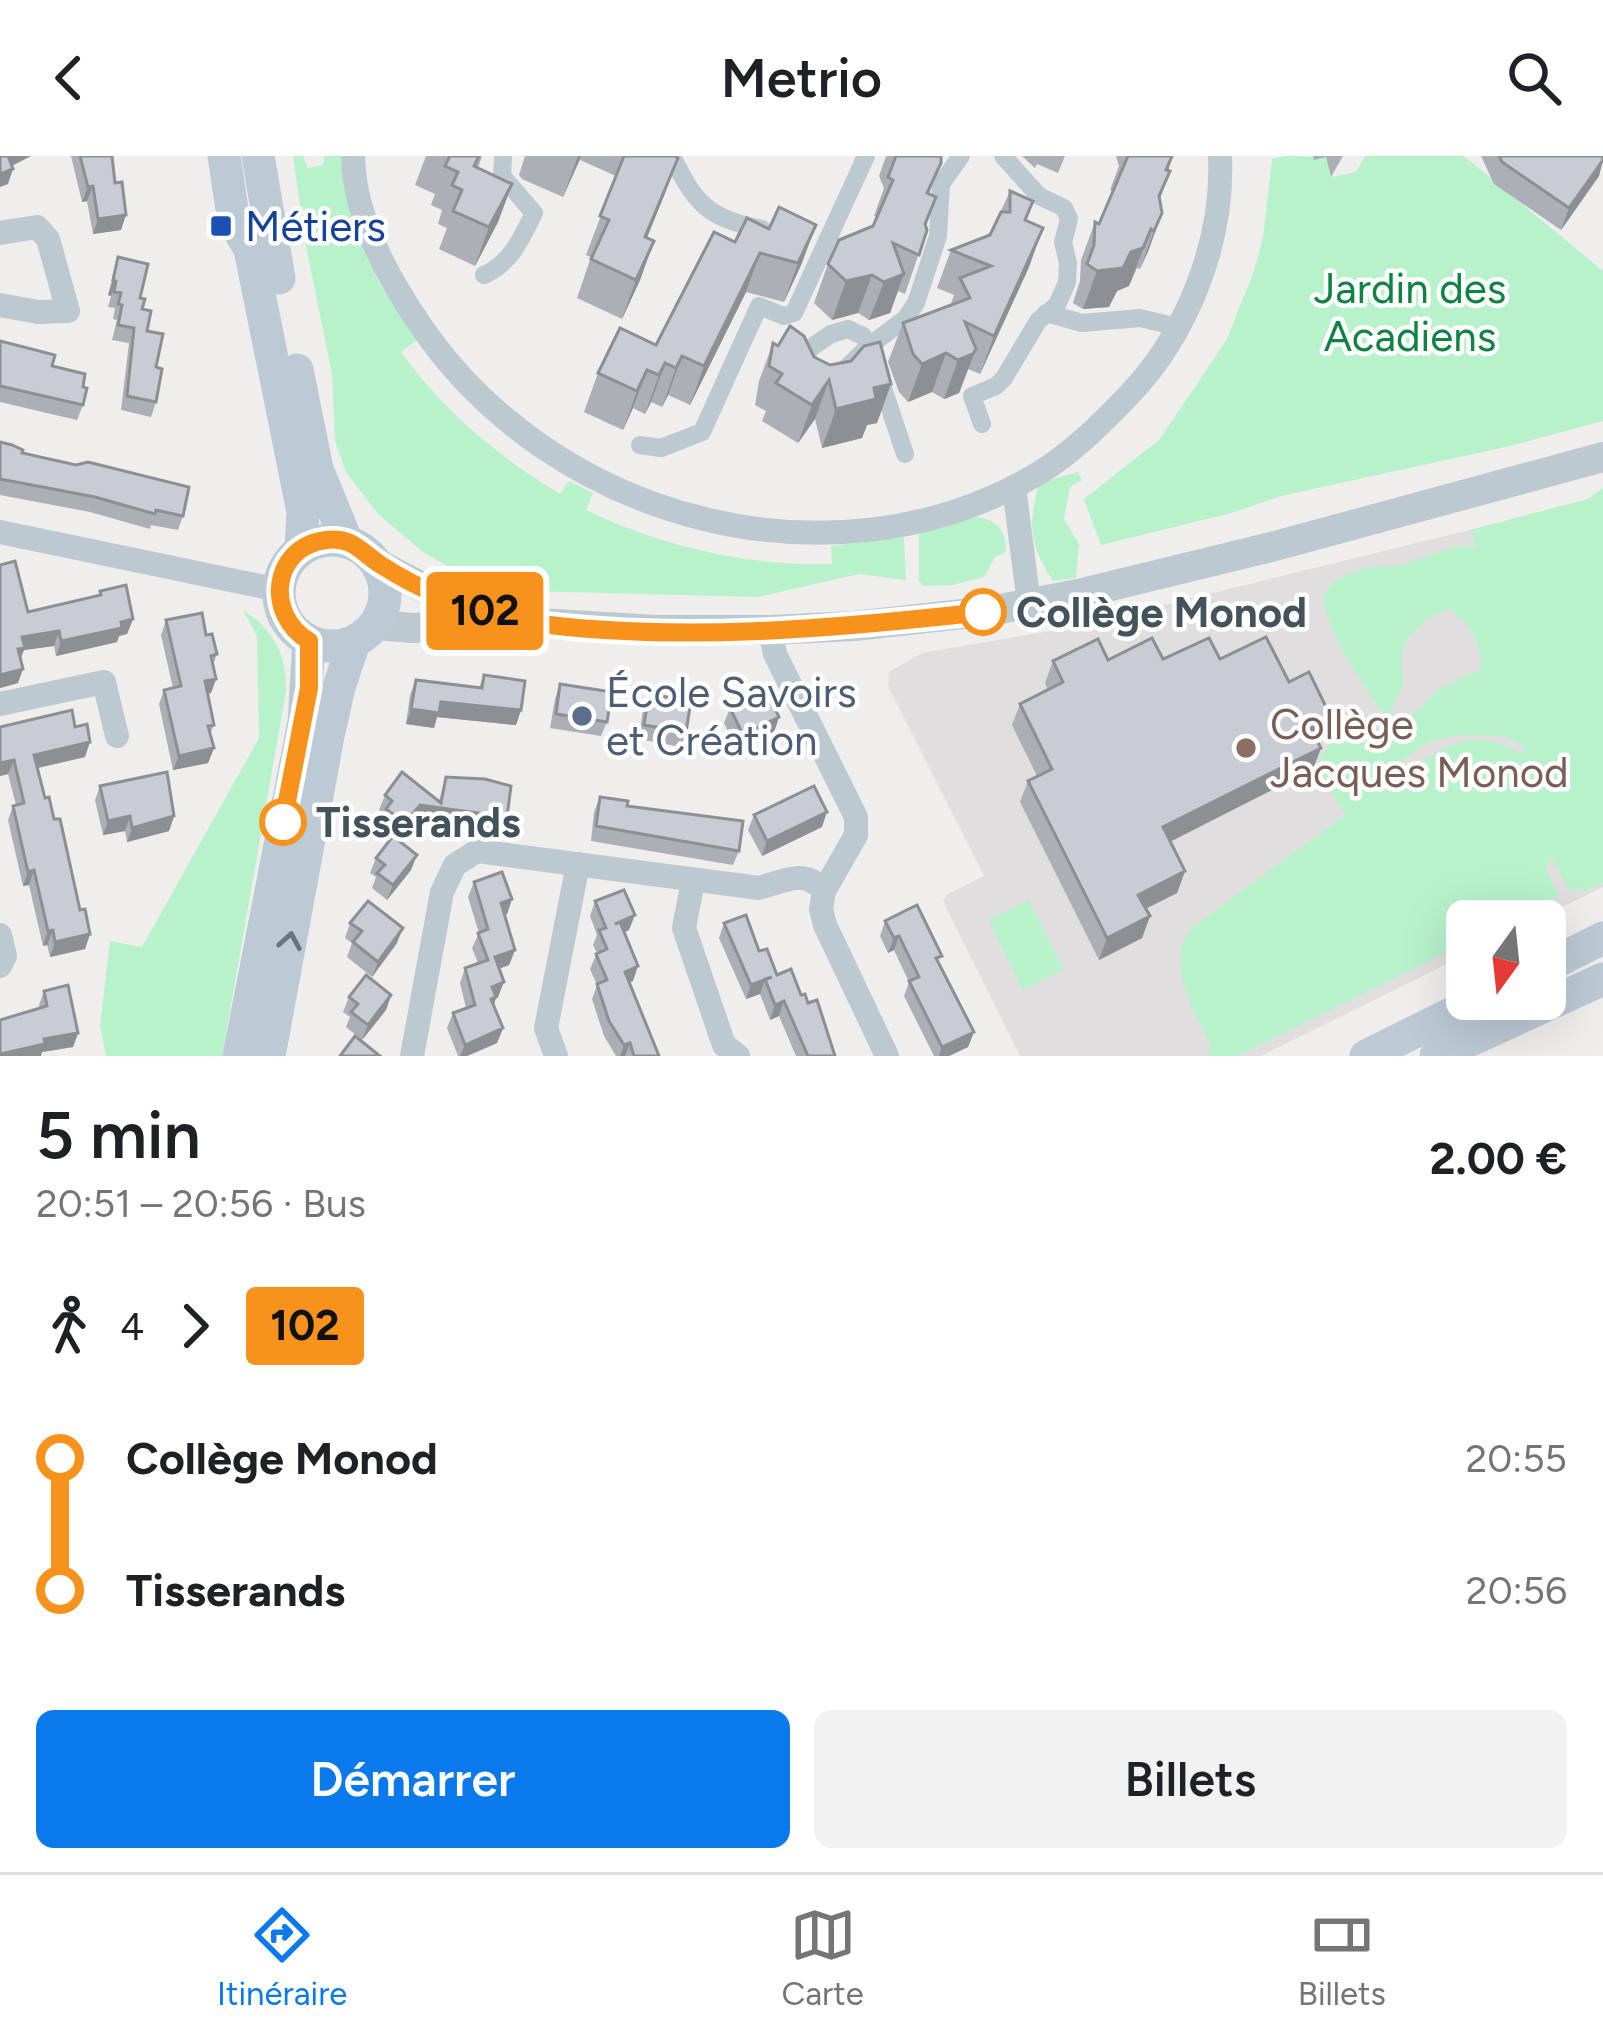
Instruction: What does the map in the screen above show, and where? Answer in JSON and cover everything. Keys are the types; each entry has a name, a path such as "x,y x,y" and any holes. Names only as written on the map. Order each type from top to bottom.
{"main road":[{"path":"224,156 234,222 250,249 303,512 302,549"},
{"path":"258,156 317,469 346,541"},
{"path":"269,1056 328,736 364,634 385,602 378,563 358,545 322,540 302,549 285,567 279,590 284,616 309,641 327,646 364,634"},
{"path":"239,1056 304,722 309,641"},
{"path":"1566,956 1603,938"},
{"path":"1436,1056 1603,980"},
{"path":"1366,1056 1446,1016"}],"street":[{"path":"353,156 355,186 379,254 429,338 468,385 519,430 603,484 697,518 787,532 912,522 1014,487 1072,450 1141,382 1178,327 1209,249 1219,200 1220,156"},
{"path":"484,275 512,256 534,213 502,176 503,156"},
{"path":"672,156 694,196 714,215 806,242"},
{"path":"818,343 794,313 806,242 866,156"},
{"path":"905,454 869,346 863,336 848,329 818,343 809,349 803,375 808,385 835,385 869,346 905,319 916,303 938,236 941,184 961,156"},
{"path":"982,424 972,396 1004,378 1038,321 1054,310 1067,281 1063,242 1069,219 1064,208 1039,196 1003,156"},
{"path":"0,233 37,227 48,239 68,311 38,312 0,304"},
{"path":"640,445 661,448 702,433 759,305 784,316 794,313"},
{"path":"1046,314 1082,322 1140,318 1178,327"},
{"path":"364,634 522,622 770,631 872,624 1029,604 1275,546 1603,457"},
{"path":"1014,487 1029,604"},
{"path":"0,532 279,590"},
{"path":"378,563 448,601 522,622"},
{"path":"770,631 776,654 856,817 856,835 824,891 820,909 887,1056"},
{"path":"0,704 104,682 117,736"},
{"path":"412,1056 442,892 455,865 477,851 759,888 802,875 824,891"},
{"path":"556,1056 545,1028 578,864"},
{"path":"693,881 684,928 724,1045 738,1056"},
{"path":"0,935 4,956 0,966"}],"shaded area":[{"name":"Collège Jacques Monod","path":"1470,530 1603,810 1603,887 1566,905 1566,900 1446,900 1446,964 1261,1056 1020,1056 943,901 984,876 888,686 889,672 922,653 1073,627"}],"green space":[{"path":"293,156 303,156 308,168 323,165 324,156 347,156 351,223 379,283 417,340 401,352 454,413 515,464 560,494 569,481 593,493 586,510 615,523 675,544 737,558 832,564 831,546 904,537 906,580 859,574 758,597 527,591 460,573 423,552 378,514 346,472 335,441 332,374"},
{"name":"Jardin des Acadiens","path":"1365,156 1464,156 1603,271 1603,421 1281,496 1101,545 1084,499 1159,440 1226,341 1263,237 1272,159 1326,157 1331,177 1356,172"},
{"path":"1078,472 1082,480 1070,487 1064,519 1079,544 1076,578 1053,581 1035,545 1035,498 1039,483"},
{"path":"1603,488 1603,883 1569,890 1550,855 1546,869 1559,896 1551,900 1446,900 1446,952 1237,1056 1210,1056 1207,1049 1211,1046 1181,974 1183,944 1190,929 1345,815 1324,780 1320,756 1333,741 1398,731 1436,691 1481,669 1474,634 1463,621 1448,609 1427,619 1407,639 1401,655 1403,685 1387,719 1340,646 1322,597 1336,580 1364,568 1402,565 1458,546 1477,548 1470,530 1588,499","holes":["1458,735 1504,736 1526,748 1520,753 1486,740 1472,740 1446,748 1404,772 1403,760 1428,742"]},
{"path":"970,516 997,525 1006,552 995,557 984,577 923,586 919,581 919,534"},
{"path":"243,610 276,644 286,691 222,1056 106,1056 100,1026 110,941 142,947 259,738 257,636"},
{"path":"1029,900 1064,970 1023,990 989,920"}],"building":[{"path":"0,156 8,156 13,169 0,174"},
{"path":"80,156 112,156 115,183 122,182 126,215 98,219 93,186 88,187"},
{"path":"450,156 479,156 474,166 512,184 489,227 453,211 462,190 452,185 458,172 445,166"},
{"path":"624,156 678,158 645,237 654,241 636,280 591,259 609,220 600,216"},
{"path":"896,156 941,156 927,193 936,197 919,255 893,243 904,274 884,282 872,275 846,281 828,264 839,240 873,226 893,180 888,177"},
{"path":"1128,156 1172,156 1159,196 1162,213 1143,248 1131,252 1123,268 1097,271 1087,264 1095,222 1099,224"},
{"path":"1499,156 1603,156 1603,160 1569,208"},
{"path":"1010,191 1033,201 1025,220 1043,228 994,336 965,322 976,349 973,354 958,360 946,353 922,364 913,354 903,323 970,298 960,278 991,266 951,250 990,235 1001,212 1010,212"},
{"path":"779,207 816,225 798,263 760,253 704,366 682,356 676,368 665,363 659,375 647,370 637,391 598,373 620,328 656,345 714,232 735,242 747,218 769,229"},
{"path":"118,257 148,264 142,309 151,311 147,331 163,334 156,402 127,396 134,328 118,325 121,293 114,292 113,280"},
{"path":"790,326 804,336 814,357 830,365 851,361 864,346 880,342 891,384 874,388 876,399 836,409 829,380 812,405 776,383 782,374 769,366 773,343 778,346"},
{"path":"0,341 55,355 52,366 85,374 83,405 0,386"},
{"path":"0,442 22,453 76,465 88,462 189,487 183,516 0,479"},
{"path":"15,561 28,612 126,585 133,619 121,622 122,628 61,641 59,631 22,637 25,648 18,649 23,669 0,675 0,565"},
{"path":"202,613 206,635 212,634 217,654 211,656 216,679 205,681 214,748 179,756 164,690 181,686 166,620"},
{"path":"1266,637 1289,682 1309,672 1331,717 1310,727 1321,748 1163,827 1185,871 1138,895 1150,916 1107,938 1028,781 1052,769 1020,704 1063,682 1053,661 1098,639 1108,660 1152,638 1163,659 1209,638 1220,659"},
{"path":"484,675 525,681 521,710 441,702 439,713 411,709 416,680 482,688"},
{"path":"560,684 612,692 607,722 556,714"},
{"path":"766,690 779,717 743,735 730,708"},
{"path":"649,694 691,701 686,732 644,725"},
{"path":"72,710 75,727 87,724 90,742 34,755 45,798 49,797 54,819 60,819 80,910 85,909 90,934 55,942 53,930 48,931 34,870 28,872 13,806 24,803 14,760 0,763 0,727"},
{"path":"167,772 174,816 132,828 130,816 108,821 100,786"},
{"path":"402,772 441,803 446,777 511,786 507,817 420,805 405,823 386,809 392,801 385,795"},
{"path":"814,786 827,812 767,841 754,815"},
{"path":"600,797 628,801 627,806 743,821 739,851 596,826"},
{"path":"393,836 417,855 393,885 377,873 385,865 376,858"},
{"path":"502,872 512,899 501,903 515,950 495,957 504,982 492,987 496,997 491,999 503,1028 465,1045 453,1013 475,1005 465,968 488,960 478,933 488,929 474,882"},
{"path":"624,890 635,915 615,924 620,922 638,966 625,972 659,1056 634,1056 630,1043 624,1045 609,1021 597,984 607,980 596,954 607,949 599,930 606,928 595,901"},
{"path":"368,901 403,928 378,962 353,942 362,931 350,923"},
{"path":"917,905 942,956 936,958 974,1032 942,1047 909,981 919,977 899,936 894,938 885,921"},
{"path":"746,915 759,951 767,949 777,975 791,969 801,995 805,994 808,1003 817,1000 835,1056 808,1056 784,1001 775,1005 765,980 751,985 724,923"},
{"path":"366,975 391,995 368,1025 351,1012 358,1004 349,997"},
{"path":"68,985 78,1033 0,1054 0,1020 47,1006 44,991"},
{"path":"355,1036 380,1056 340,1056"}],"bus line":[{"name":"102","path":"283,822 310,677 309,641 284,616 280,578 292,557 311,543 334,539 358,545 378,563 448,601 522,622 770,631 983,612"}],"place":[{"name":"Métiers","path":"221,226"},
{"name":"Collège Monod","path":"983,612"},
{"name":"École Savoirs et Création","path":"582,716"},
{"name":"Collège Jacques Monod","path":"1246,748"},
{"name":"Tisserands","path":"283,822"}]}
